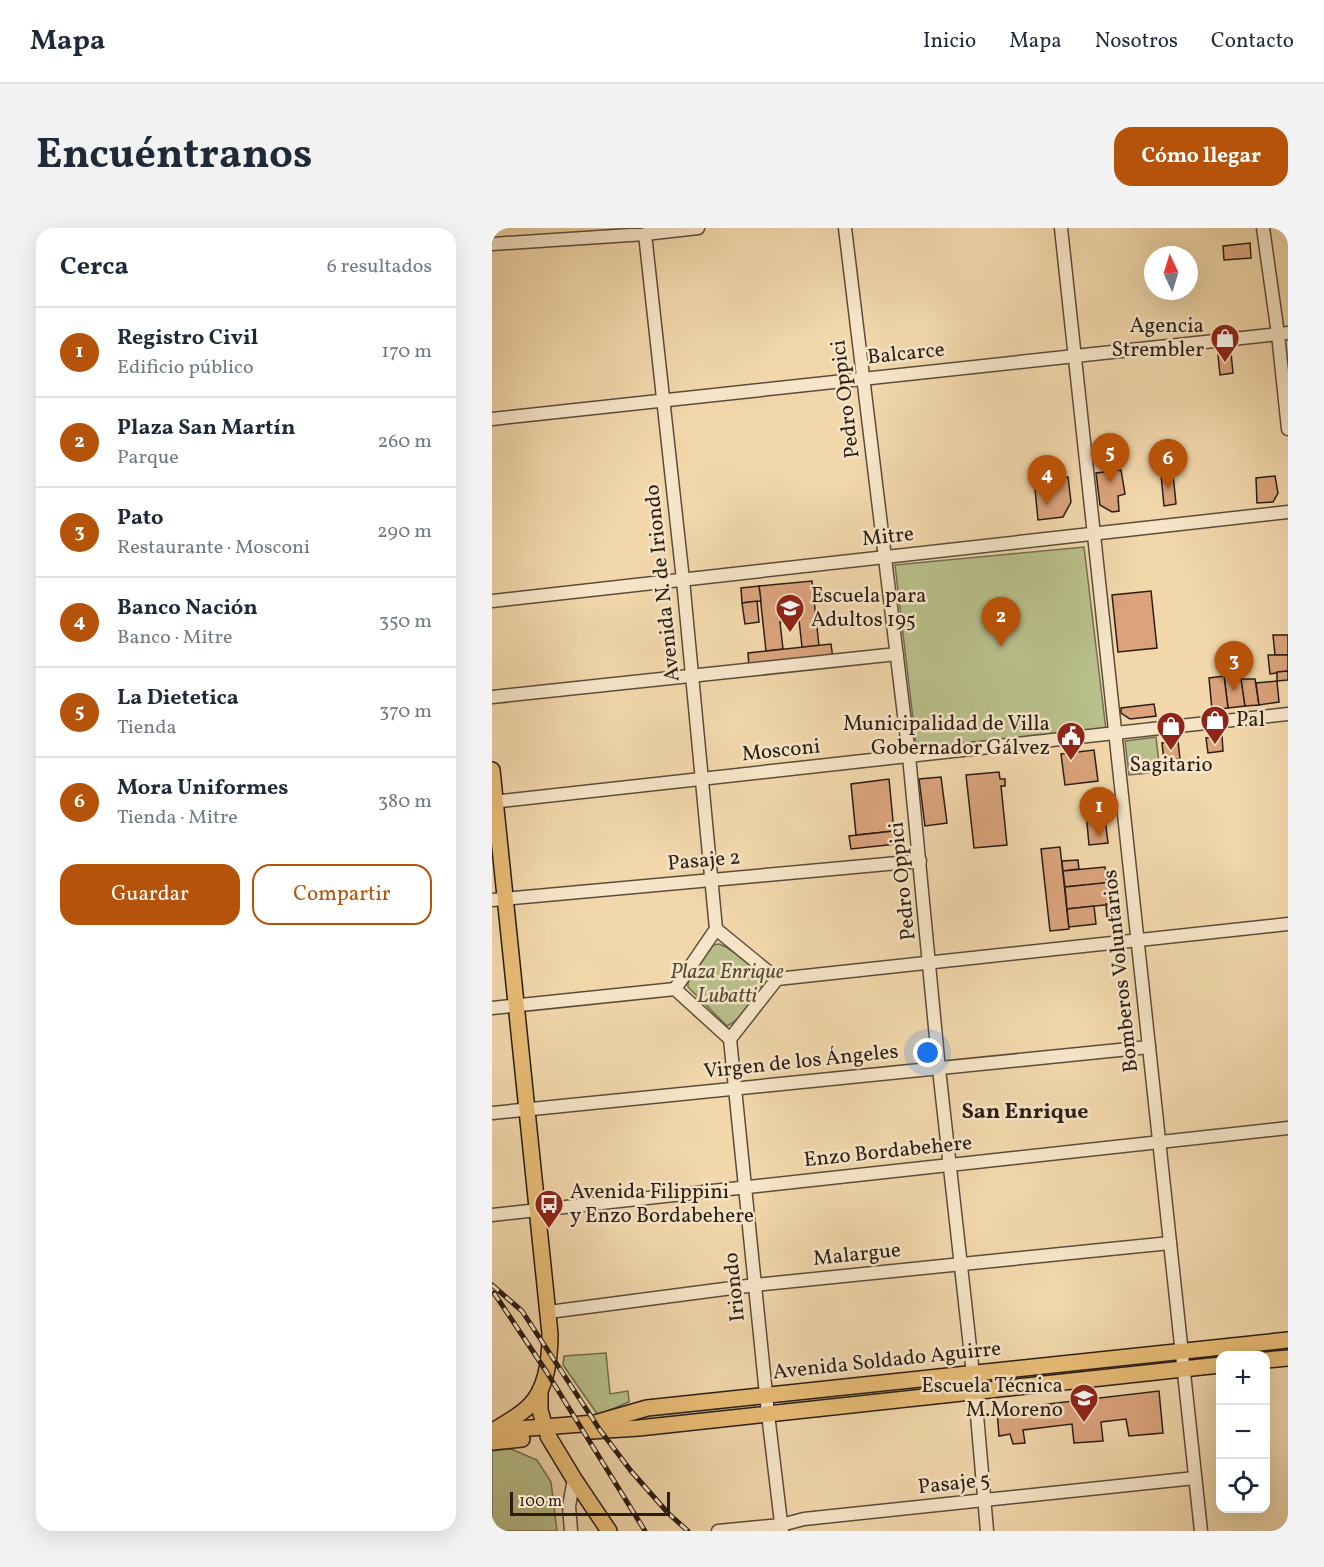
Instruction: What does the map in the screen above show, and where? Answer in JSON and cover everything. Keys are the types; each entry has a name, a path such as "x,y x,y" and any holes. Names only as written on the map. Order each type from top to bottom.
{"main road":[{"path":"492,770 499,899 517,1005 549,1312 550,1353 540,1390 540,1410 547,1432 574,1479 609,1531"},
{"name":"Avenida Soldado Aguirre","path":"547,1432 596,1424 647,1408 1288,1340"},
{"path":"1270,1360 1288,1358"},
{"name":"Avenida Soldado Aguirre","path":"492,1435 768,1414 1216,1366"},
{"path":"492,1435 531,1405 540,1390"}],"street":[{"path":"492,244 645,234 699,228"},
{"name":"Pedro Oppici","path":"845,228 909,756 939,1069 986,1501 987,1531"},
{"name":"Bomberos Voluntarios","path":"1061,228 1201,1531"},
{"path":"1263,228 1283,334 1288,429"},
{"name":"Avenida N. de Iriondo","path":"645,234 693,676 716,928"},
{"name":"Balcarce","path":"492,419 1283,334"},
{"name":"Mitre","path":"492,601 1288,512"},
{"path":"492,698 897,654"},
{"name":"Mosconi","path":"494,802 1288,714"},
{"name":"Pasaje 2","path":"499,899 920,861"},
{"path":"492,1008 675,989 730,1039 777,979 1288,924"},
{"path":"675,989 716,928 777,979"},
{"name":"Iriondo","path":"730,1039 781,1528"},
{"name":"Virgen de los Ángeles","path":"492,1113 1149,1047"},
{"name":"Enzo Bordabehere","path":"492,1215 1288,1128"},
{"name":"Malargue","path":"549,1312 755,1285 1170,1243"},
{"name":"Pasaje 5","path":"718,1531 781,1528 804,1519 1195,1478"},
{"path":"571,1531 569,1506 574,1479"}],"green space":[{"path":"1084,547 1106,730 917,753 895,565"},
{"path":"1156,737 1160,772 1129,775 1125,741"},
{"name":"Plaza Enrique Lubatti","path":"719,944 764,974 761,988 752,1004 727,1026 688,987 688,982 713,945"},
{"path":"1288,1345 1288,1353 1270,1355 1270,1351 1240,1351"},
{"path":"606,1353 610,1394 628,1391 629,1402 598,1415 563,1365 564,1356"},
{"path":"1216,1354 1216,1360 1193,1361 1193,1357"},
{"path":"1157,1359 1161,1361 1161,1365 986,1384 985,1380 988,1378"},
{"path":"957,1381 960,1387 785,1405 784,1402 787,1399"},
{"path":"751,1403 754,1409 604,1427 638,1415"},
{"path":"511,1449 537,1460 551,1482 557,1531 492,1531 492,1451"}],"building":[{"path":"1250,243 1251,258 1224,260 1223,246"},
{"name":"Agencia Strembler","path":"1231,353 1233,373 1220,375 1218,355"},
{"path":"1121,470 1125,494 1118,496 1119,511 1112,512 1100,505 1096,473"},
{"path":"1161,474 1173,474 1176,504 1164,506"},
{"path":"1275,476 1278,493 1273,502 1257,503 1256,478"},
{"path":"1068,477 1071,502 1063,517 1038,520 1034,479"},
{"path":"812,581 819,646 802,647 799,620 780,622 783,649 766,651 759,586"},
{"path":"759,586 761,601 742,603 741,588"},
{"path":"1151,591 1157,648 1118,652 1112,595"},
{"path":"757,601 759,622 745,624 742,603"},
{"path":"1273,635 1288,635 1288,655 1275,655"},
{"path":"831,644 833,659 749,667 748,653"},
{"path":"1268,655 1288,655 1288,671 1270,674"},
{"path":"1288,671 1288,680 1277,681 1277,672"},
{"path":"1241,674 1245,706 1228,708 1224,676"},
{"path":"1224,676 1228,708 1212,710 1209,678"},
{"path":"1241,679 1255,679 1259,705 1245,706"},
{"path":"1277,681 1279,702 1259,705 1256,683"},
{"path":"1154,704 1156,716 1130,719 1121,713 1121,708"},
{"name":"Pal","path":"1222,736 1223,751 1208,753 1206,738"},
{"name":"Sagitario","path":"1178,741 1180,759 1164,761 1162,743"},
{"path":"1094,750 1098,781 1065,785 1061,754"},
{"path":"999,772 1000,779 1005,779 1005,786 1001,786 1007,845 974,848 966,775"},
{"path":"941,777 947,823 925,826 919,779"},
{"path":"889,779 894,831 856,835 851,784"},
{"path":"1104,810 1108,843 1089,845 1086,812"},
{"path":"894,831 896,844 851,849 849,836"},
{"path":"1060,847 1069,929 1050,931 1041,849"},
{"path":"1078,860 1079,869 1063,871 1062,861"},
{"path":"1105,867 1107,883 1065,887 1063,871"},
{"path":"1112,882 1114,904 1067,909 1065,887"},
{"path":"1106,904 1114,904 1116,916 1107,917"},
{"path":"1094,906 1096,924 1069,927 1067,909"},
{"path":"1159,1391 1163,1433 1129,1436 1126,1419 1101,1422 1103,1441 1074,1443 1072,1424 1023,1430 1025,1443 1013,1444 1010,1434 999,1436 997,1410"}],"railway":[{"path":"492,1285 522,1311 600,1430 631,1471 668,1513 688,1531"},
{"path":"494,1293 546,1371 645,1531"}],"place":[{"name":"Agencia Strembler","path":"1225,364"},
{"name":"La Dietetica","path":"1110,483"},
{"name":"Mora Uniformes","path":"1168,489"},
{"name":"Banco Nación","path":"1047,505"},
{"name":"Escuela para Adultos 195","path":"790,634"},
{"name":"Plaza San Martín","path":"1001,647"},
{"name":"Pato","path":"1234,691"},
{"name":"Pal","path":"1215,746"},
{"name":"Sagitario","path":"1171,752"},
{"name":"Municipalidad de Villa Gobernador Gálvez","path":"1071,762"},
{"name":"Registro Civil","path":"1099,837"},
{"name":"Avenida Filippini y Enzo Bordabehere","path":"549,1230"},
{"name":"Escuela Técnica M.Moreno","path":"1084,1424"}],"district":[{"name":"San Enrique","path":"1025,1112"}]}
